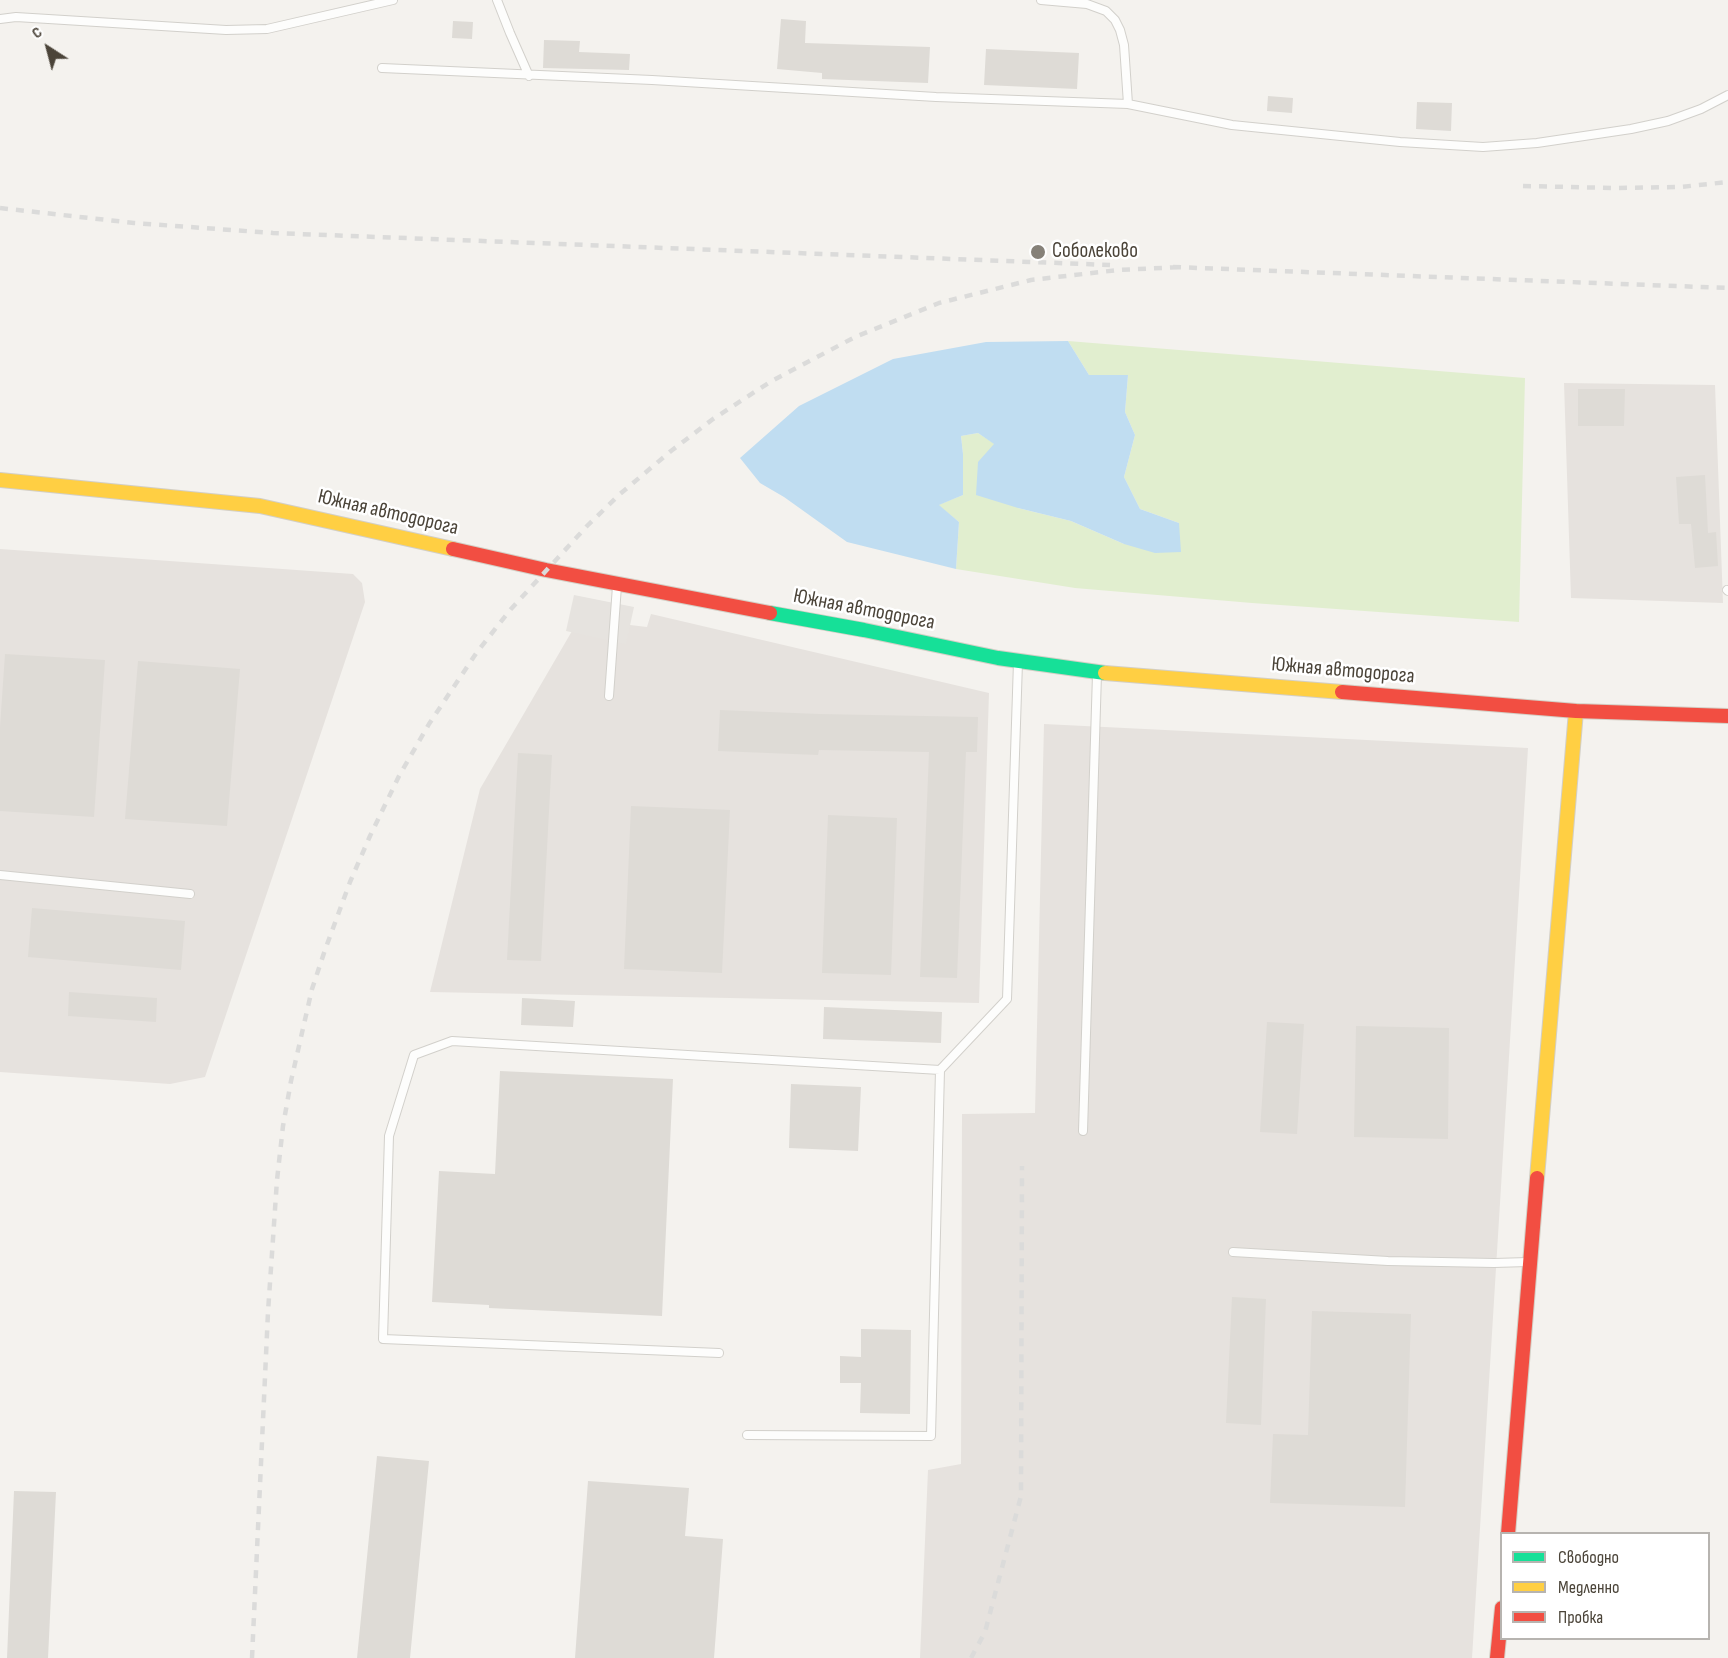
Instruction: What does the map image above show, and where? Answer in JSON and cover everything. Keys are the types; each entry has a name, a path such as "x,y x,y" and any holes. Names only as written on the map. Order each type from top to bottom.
{"main road":[{"name":"Южная автодорога","path":"0,480 260,506 546,570 1018,660 1097,672 1576,711 1728,716"},
{"path":"1508,1532 1576,711"},
{"path":"1497,1658 1500,1628"}],"lane":[{"path":"0,19 16,17 226,30 267,29 393,0"},
{"path":"497,0 529,76"},
{"path":"1041,0 1087,4 1106,11 1115,20 1124,45 1128,104"},
{"path":"382,68 662,80 936,97 1128,104 1232,125 1400,142 1483,147 1537,143 1668,121 1701,109 1728,95"},
{"path":"609,696 617,584"},
{"path":"747,1435 931,1436 940,1070 1007,999 1018,660"},
{"path":"1083,1131 1097,672"},
{"path":"0,875 190,894"},
{"path":"719,1353 383,1340 389,1137 414,1055 452,1041 940,1070"},
{"path":"1233,1252 1388,1261 1530,1262"}],"shaded area":[{"path":"1564,383 1715,385 1723,603 1571,598"},
{"path":"0,549 353,574 362,583 365,602 205,1077 170,1084 0,1072"},
{"path":"574,595 634,607 626,644 566,631"},
{"path":"651,614 989,693 979,1003 430,992 480,789 579,619 647,627"},
{"path":"1044,724 1528,748 1472,1658 920,1658 928,1470 961,1464 962,1114 1035,1113"}],"green space":[{"path":"1068,341 1525,378 1519,622 1075,588 956,569 959,522 938,505 963,495 961,436 978,433 995,444 1018,508 1071,521 1124,544 1179,523 1140,509 1124,477 1135,435 1125,412 1128,375 1089,375"}],"water":[{"path":"1068,341 1089,375 1128,375 1125,412 1135,435 1124,477 1140,509 1179,523 1181,552 1155,553 1124,544 1071,521 976,495 978,462 994,444 978,433 961,436 963,495 939,505 959,522 956,569 847,542 784,497 760,483 740,458 799,406 893,359 986,342"}],"building":[{"path":"781,19 806,21 805,43 930,47 928,83 822,79 822,73 777,69"},
{"path":"453,21 473,22 472,39 452,38"},
{"path":"544,40 580,41 579,52 630,54 629,70 543,68"},
{"path":"986,49 1079,53 1077,89 984,85"},
{"path":"1268,96 1293,98 1292,113 1267,111"},
{"path":"1417,102 1452,103 1451,131 1416,129"},
{"path":"1578,389 1625,389 1624,426 1578,426"},
{"path":"1705,475 1708,533 1716,532 1718,566 1695,568 1691,524 1679,524 1676,477"},
{"path":"5,654 105,660 94,817 0,811 0,727"},
{"path":"138,661 240,669 227,826 125,819"},
{"path":"720,710 978,717 977,752 966,752 957,978 920,977 929,752 819,750 818,755 718,751"},
{"path":"518,753 552,755 541,961 507,960"},
{"path":"631,806 730,810 722,973 624,969"},
{"path":"828,815 897,818 891,975 822,973"},
{"path":"32,908 185,921 181,970 28,957"},
{"path":"69,992 157,998 156,1022 68,1016"},
{"path":"522,998 575,1001 573,1027 521,1025"},
{"path":"824,1007 942,1012 941,1043 823,1039"},
{"path":"1267,1022 1304,1024 1297,1134 1260,1132"},
{"path":"1356,1026 1449,1028 1448,1139 1354,1137"},
{"path":"500,1071 673,1079 662,1316 489,1308 489,1305 432,1302 439,1171 495,1174"},
{"path":"791,1084 861,1087 858,1151 789,1148"},
{"path":"1232,1297 1266,1299 1261,1425 1226,1423"},
{"path":"1312,1311 1411,1314 1405,1507 1270,1503 1273,1434 1308,1435"},
{"path":"861,1329 911,1330 910,1414 860,1413 861,1383 840,1383 840,1356 861,1357"},
{"path":"377,1456 429,1461 410,1658 357,1658"},
{"path":"588,1481 689,1488 685,1536 723,1539 714,1658 575,1658"},
{"path":"14,1491 56,1492 48,1658 7,1658"}],"railway":[{"path":"1523,186 1680,187 1728,182"},
{"path":"0,208 134,223 273,233 1110,265"},
{"path":"1173,267 1728,288"},
{"path":"252,1658 268,1312 277,1180 291,1081 312,989 350,882 399,776 429,724 477,652 511,609 587,526 620,494 713,419 770,382 855,337 939,303 1031,280 1118,270 1182,267"},
{"path":"971,1658 985,1632 1021,1496 1022,1166"}],"traffic: fast":[{"path":"770,613 998,658 1105,673"}],"traffic: slow":[{"path":"0,480 260,506 453,549"},
{"path":"1105,673 1342,692"},
{"path":"1537,1178 1576,711"}],"traffic: jam":[{"path":"453,549 546,570 770,613"},
{"path":"1342,692 1576,711 1728,716"},
{"path":"1508,1532 1537,1178"},
{"path":"1497,1658 1500,1628"}],"place":[{"name":"Соболеково","path":"1038,252"}]}
